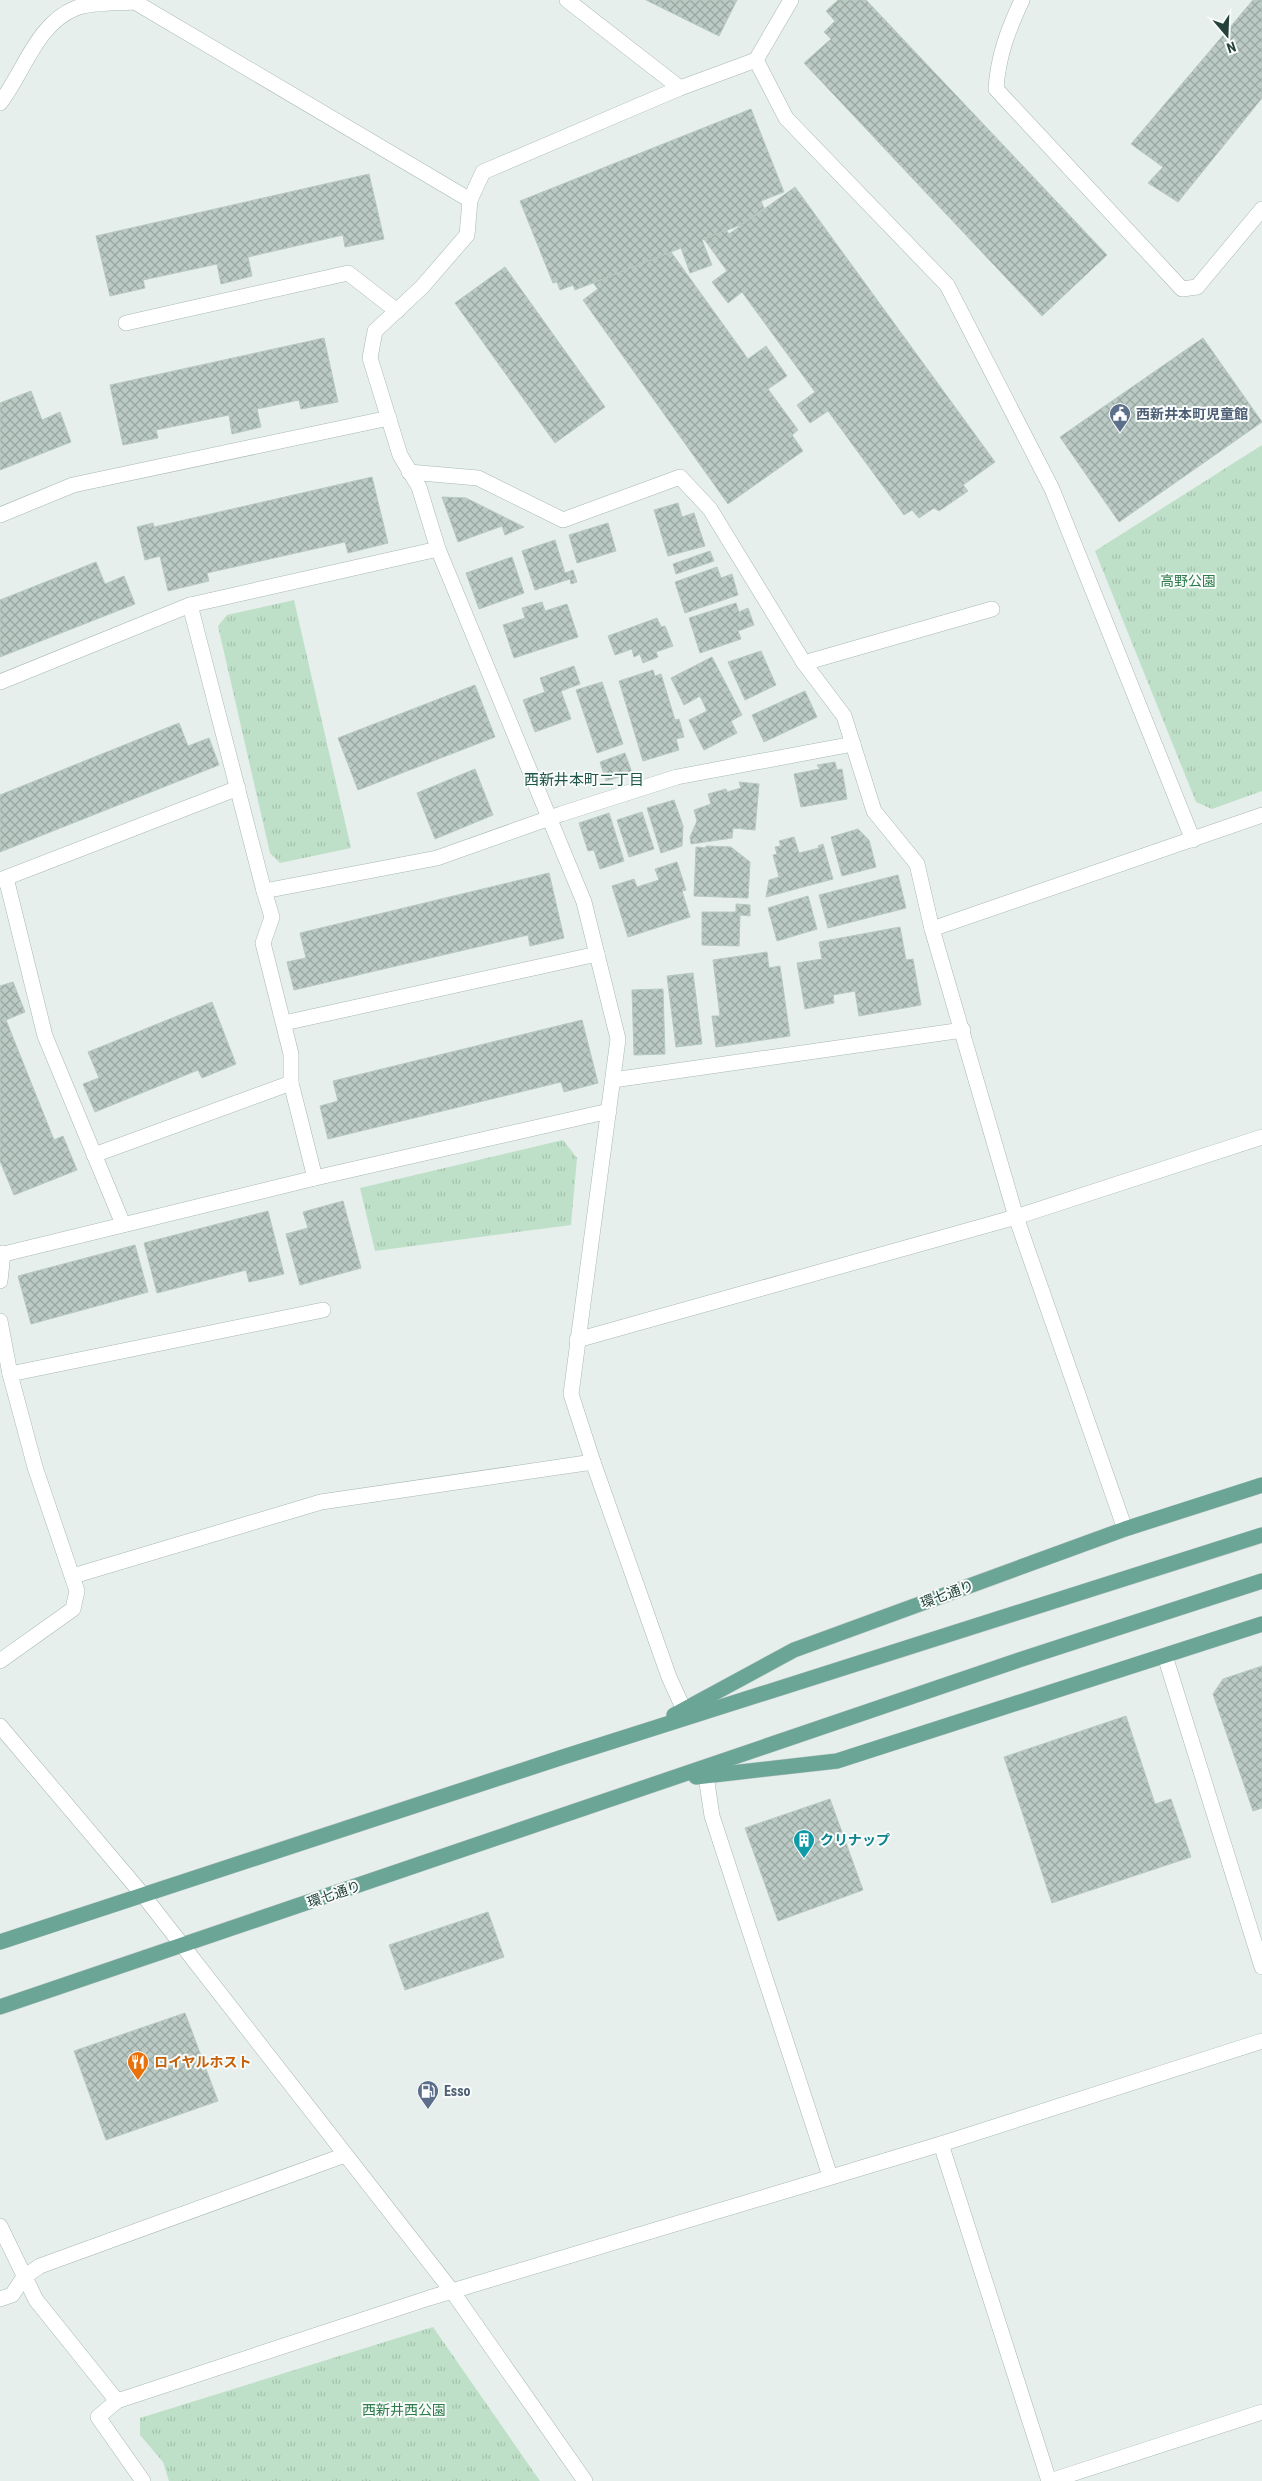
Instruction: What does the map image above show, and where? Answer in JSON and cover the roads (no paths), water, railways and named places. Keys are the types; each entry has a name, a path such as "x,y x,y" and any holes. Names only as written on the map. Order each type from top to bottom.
{"main road":[{"name":"環七通り","path":"644,1732 794,1650 1125,1529 1262,1484"},
{"name":"環七通り","path":"0,1942 644,1732 1262,1535"},
{"name":"環七通り","path":"0,2007 1019,1660 1262,1582"},
{"name":"環七通り","path":"667,1781 838,1761 1262,1624"}],"street":[{"path":"567,0 680,88"},
{"path":"684,1710 669,1677 571,1394 618,1039 584,902 547,818 438,549 419,487 400,455 370,358 375,331 422,287 468,235 470,200 483,172 680,88 756,60 791,0"},
{"path":"1022,0 1011,25 998,64 996,89 1182,289 1197,287 1262,209"},
{"path":"0,103 11,89 43,34 55,20 74,4 135,2 470,200"},
{"path":"756,60 786,118 947,285 995,374 1052,489 1193,840"},
{"path":"126,323 348,273 397,311"},
{"path":"0,515 73,485 389,418"},
{"path":"409,472 478,478 563,520 680,477 710,509 804,663 844,716 874,811 917,864 932,929 1016,1217 1125,1529"},
{"path":"0,682 190,605 438,549"},
{"path":"190,605 272,917 263,943 291,1054 291,1083 315,1178"},
{"path":"804,663 992,609"},
{"path":"264,891 437,858 547,818 677,777 853,744"},
{"path":"123,1224 45,1036 3,879 238,788"},
{"path":"932,929 1262,815"},
{"path":"284,1023 597,954"},
{"path":"613,1080 963,1030"},
{"path":"94,1155 291,1083"},
{"path":"0,1281 2,1254 315,1178 608,1111"},
{"path":"577,1340 1016,1217 1262,1136"},
{"path":"10,1374 323,1310"},
{"path":"0,1321 10,1374 35,1467 77,1592 73,1609 0,1661"},
{"path":"72,1576 321,1502 593,1462"},
{"path":"1165,1656 1262,1967"},
{"path":"0,1726 143,1895 452,2291 584,2481"},
{"path":"706,1776 712,1816 830,2176"},
{"path":"143,2481 98,2417 117,2402 452,2291 941,2144 1262,2041"},
{"path":"941,2144 1050,2481 1262,2412"},
{"path":"0,2300 12,2295 24,2277 40,2266 345,2155"},
{"path":"0,2226 36,2300 117,2402"}],"place":[{"name":"西新井本町児童館","path":"1120,433"},
{"name":"クリナップ","path":"804,1859"},
{"name":"ロイヤルホスト","path":"138,2081"},
{"name":"Esso","path":"428,2110"}],"district":[{"name":"西新井本町二丁目","path":"584,780"}],"park label":[{"name":"高野公園","path":"1188,581"},
{"name":"西新井西公園","path":"404,2410"}]}
